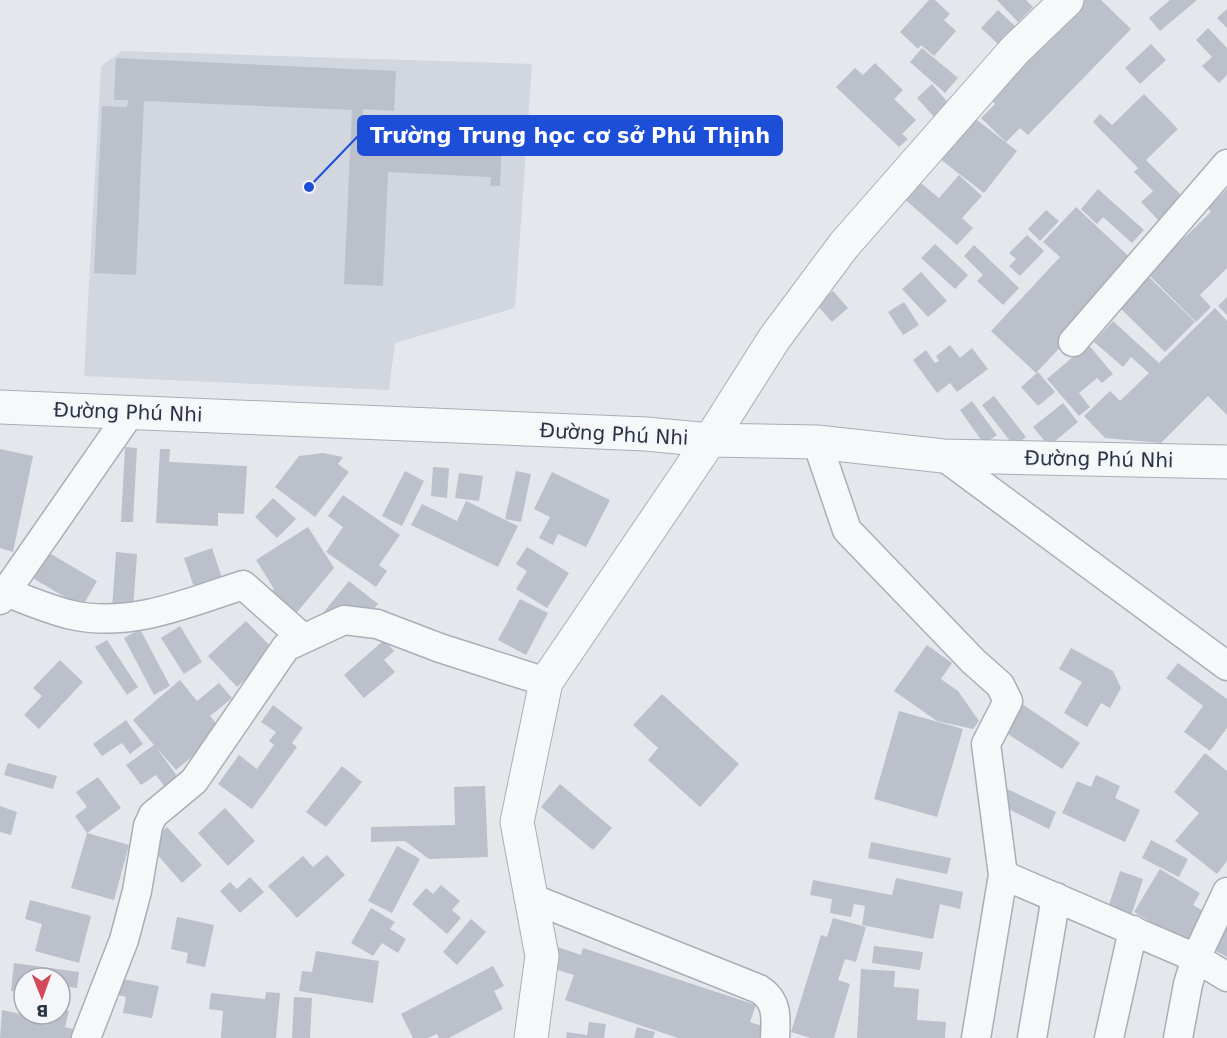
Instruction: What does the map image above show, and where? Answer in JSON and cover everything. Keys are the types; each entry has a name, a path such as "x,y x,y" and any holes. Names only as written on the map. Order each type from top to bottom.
{"street":[{"path":"531,1038 542,956 518,822 546,682 710,440 774,339 844,245 1015,50 1067,0"},
{"path":"1073,342 1227,164"},
{"name":"Đường Phú Nhi","path":"0,407 646,434 710,440 817,442 942,456 1227,462"},
{"path":"130,413 3,596 73,615 122,619 163,612 243,585 303,638"},
{"path":"817,442 847,530 973,661 1000,685 1008,701 986,744 1003,874 976,1038"},
{"path":"942,456 1227,666"},
{"path":"86,1038 124,940 137,891 148,826 153,815 194,781 286,646 344,620 377,624 440,648 546,682"},
{"path":"1003,874 1196,958 1227,977"},
{"path":"1178,1038 1188,984 1196,958 1227,892"},
{"path":"531,897 759,989 769,995 775,1005 775,1038"},
{"path":"1032,1038 1056,897"},
{"path":"1109,1038 1133,930"}],"shaded area":[{"path":"122,51 532,64 515,308 395,343 389,390 84,376 101,66"}],"building":[{"path":"929,0 935,0 950,14 944,20 956,31 934,56 921,45 918,49 900,32"},
{"path":"997,0 1026,0 1033,7 1018,22"},
{"path":"1082,0 1101,0 1131,29 1028,135 1020,128 1006,142 981,118 995,104 988,97"},
{"path":"1170,0 1197,0 1160,31 1149,18"},
{"path":"1227,9 1227,28 1217,18"},
{"path":"998,10 1015,26 998,44 981,28"},
{"path":"1208,28 1227,48 1227,75 1219,83 1202,66 1212,57 1196,40"},
{"path":"1151,44 1166,60 1140,84 1125,68"},
{"path":"922,48 958,78 945,93 910,62"},
{"path":"116,58 396,71 394,111 363,109 362,123 502,130 500,186 490,186 491,177 388,172 383,286 344,284 352,110 144,101 136,275 94,273 102,106 127,107 128,100 114,100"},
{"path":"875,63 903,90 894,99 916,120 902,134 908,139 899,147 836,87 855,68 863,75"},
{"path":"932,84 950,105 935,118 917,98"},
{"path":"1144,94 1178,129 1146,160 1187,201 1163,225 1141,202 1153,191 1134,172 1138,168 1093,122 1100,114 1112,125"},
{"path":"968,113 1017,151 984,193 935,155"},
{"path":"959,175 982,196 962,218 973,228 957,245 901,196 916,179 939,198"},
{"path":"1098,189 1144,230 1132,243 1103,217 1097,224 1081,209"},
{"path":"1227,189 1227,268 1200,295 1211,307 1196,322 1144,270 1177,237 1181,241 1211,212 1208,208"},
{"path":"1076,207 1138,265 1036,373 991,331 1060,257 1043,242"},
{"path":"1046,210 1059,221 1040,241 1028,229"},
{"path":"1027,235 1044,251 1020,276 1009,266 1016,259 1009,253"},
{"path":"935,244 968,275 955,289 921,258"},
{"path":"974,245 1019,288 1003,305 977,281 983,275 964,256"},
{"path":"921,272 947,301 928,317 902,289"},
{"path":"1147,275 1195,322 1165,352 1117,305"},
{"path":"833,291 848,308 832,322 817,305"},
{"path":"1227,297 1227,315 1218,306"},
{"path":"904,302 919,325 903,335 888,312"},
{"path":"1215,308 1227,321 1227,415 1208,396 1161,443 1105,438 1084,416 1110,391 1120,401 1149,373 1131,357 1123,367 1094,342 1113,321 1159,363"},
{"path":"1088,344 1113,374 1102,383 1097,378 1079,393 1090,407 1079,416 1047,379"},
{"path":"950,345 960,358 972,348 988,369 957,392 950,383 937,393 913,360 926,350 935,363 939,361 936,356"},
{"path":"1038,372 1055,392 1038,406 1021,387"},
{"path":"994,396 1026,437 1014,446 982,405"},
{"path":"972,401 997,435 984,444 960,410"},
{"path":"1063,403 1078,422 1049,446 1033,427"},
{"path":"125,447 137,448 133,522 121,522"},
{"path":"0,449 33,456 13,552 0,548"},
{"path":"160,449 170,449 169,462 247,466 244,514 218,513 218,526 156,523"},
{"path":"323,453 343,457 338,464 349,472 315,517 275,487 299,456"},
{"path":"433,467 449,468 447,498 431,496"},
{"path":"405,471 424,481 402,526 382,516"},
{"path":"516,471 531,474 521,522 505,519"},
{"path":"552,472 610,500 586,547 558,534 553,545 539,538 550,517 534,509"},
{"path":"459,473 483,476 479,501 455,498"},
{"path":"343,495 400,535 379,565 387,571 376,587 326,552 343,527 328,516"},
{"path":"273,498 296,519 277,538 255,517"},
{"path":"466,501 518,526 498,567 411,525 422,504 457,521"},
{"path":"308,527 334,568 293,617 265,595 274,589 256,560"},
{"path":"527,547 569,573 547,608 516,589 527,571 516,564"},
{"path":"212,548 222,578 197,596 184,558"},
{"path":"44,550 97,581 82,607 29,576"},
{"path":"116,552 137,554 133,610 112,608"},
{"path":"349,581 378,604 368,616 336,622 323,613"},
{"path":"520,599 548,613 526,655 498,640"},
{"path":"246,621 275,651 237,687 208,656"},
{"path":"180,626 202,662 184,674 161,638"},
{"path":"140,629 170,686 154,695 124,638"},
{"path":"107,640 138,687 127,695 95,647"},
{"path":"384,640 394,651 384,660 395,672 364,698 344,675"},
{"path":"927,645 952,663 941,679 958,691 979,721 973,729 937,721 894,691"},
{"path":"1071,648 1113,671 1121,688 1110,708 1101,703 1087,727 1064,713 1082,682 1059,669"},
{"path":"60,660 83,682 39,729 24,715 42,696 33,688"},
{"path":"1178,663 1227,699 1227,728 1210,751 1184,732 1203,706 1166,678"},
{"path":"180,680 197,701 219,683 232,698 210,716 223,731 176,770 156,747 180,780 167,790 156,775 141,785 126,765 154,745 133,720"},
{"path":"662,694 739,764 700,807 648,760 658,748 633,725"},
{"path":"1022,704 1080,743 1062,769 1003,731"},
{"path":"273,705 303,728 292,743 297,747 252,809 218,784 239,755 257,769 274,745 269,741 276,732 261,722"},
{"path":"899,711 963,729 937,817 874,799"},
{"path":"126,720 143,744 130,754 122,743 102,756 93,744"},
{"path":"1205,753 1227,771 1227,861 1217,874 1175,841 1199,813 1174,792"},
{"path":"8,763 57,776 53,789 4,775"},
{"path":"342,766 362,782 326,827 306,812"},
{"path":"1096,775 1120,786 1115,798 1140,810 1125,842 1062,813 1077,781 1091,787"},
{"path":"98,777 121,808 87,833 75,816 87,807 76,792"},
{"path":"560,784 612,828 593,850 541,807"},
{"path":"485,786 488,857 429,859 405,841 371,842 371,827 455,825 454,787"},
{"path":"1003,787 1056,812 1049,829 996,803"},
{"path":"0,806 17,812 11,835 0,832"},
{"path":"225,808 255,841 228,866 198,833"},
{"path":"167,827 202,865 182,883 148,844"},
{"path":"87,833 129,845 114,900 71,888"},
{"path":"1151,840 1188,859 1179,877 1142,858"},
{"path":"871,842 951,858 947,874 868,858"},
{"path":"397,846 420,859 392,913 368,901"},
{"path":"327,855 345,875 297,918 268,886 303,856 313,867"},
{"path":"1160,869 1200,893 1193,905 1212,916 1193,947 1134,912"},
{"path":"1120,871 1143,879 1131,916 1108,908"},
{"path":"250,877 264,892 240,913 220,891 230,882 237,889"},
{"path":"896,878 963,892 960,909 940,904 933,939 862,925 865,906 854,904 851,917 830,913 832,899 810,895 813,880 892,895"},
{"path":"441,885 460,901 452,910 461,918 447,934 412,904 426,888 433,894"},
{"path":"30,900 91,916 79,963 35,951 42,924 25,919"},
{"path":"371,908 395,922 390,929 406,939 398,953 382,943 373,956 351,943"},
{"path":"177,917 214,925 205,967 186,963 188,953 171,949"},
{"path":"833,918 866,927 856,962 845,959 838,980 850,984 834,1038 811,1038 791,1032 821,935 827,937"},
{"path":"471,919 486,932 457,965 443,952"},
{"path":"1224,928 1227,929 1227,957 1214,950"},
{"path":"549,944 581,955 583,948 756,1005 750,1022 774,1030 771,1038 678,1038 565,1000 574,975 542,965"},
{"path":"874,946 923,952 920,970 872,963"},
{"path":"316,951 379,961 373,1003 299,991 302,971 312,972"},
{"path":"14,963 36,966 14,966"},
{"path":"493,966 504,986 494,991 503,1009 449,1038 439,1038 437,1034 428,1038 413,1038 401,1014"},
{"path":"861,969 895,971 894,987 919,989 917,1020 946,1022 945,1038 857,1038"},
{"path":"72,971 79,972 77,988 72,987"},
{"path":"117,978 159,986 152,1018 123,1013 126,997 114,994"},
{"path":"266,992 280,993 276,1038 221,1038 223,1011 209,1009 211,993 265,999"},
{"path":"294,997 312,998 310,1038 292,1038"},
{"path":"2,1010 12,1012 12,1026 65,1026 77,1030 75,1038 0,1038"},
{"path":"589,1022 606,1024 604,1038 566,1038 567,1032 587,1035"},
{"path":"637,1027 655,1032 653,1038 634,1038"}],"place":[{"name":"Trường Trung học cơ sở Phú Thịnh","path":"309,187"}]}
